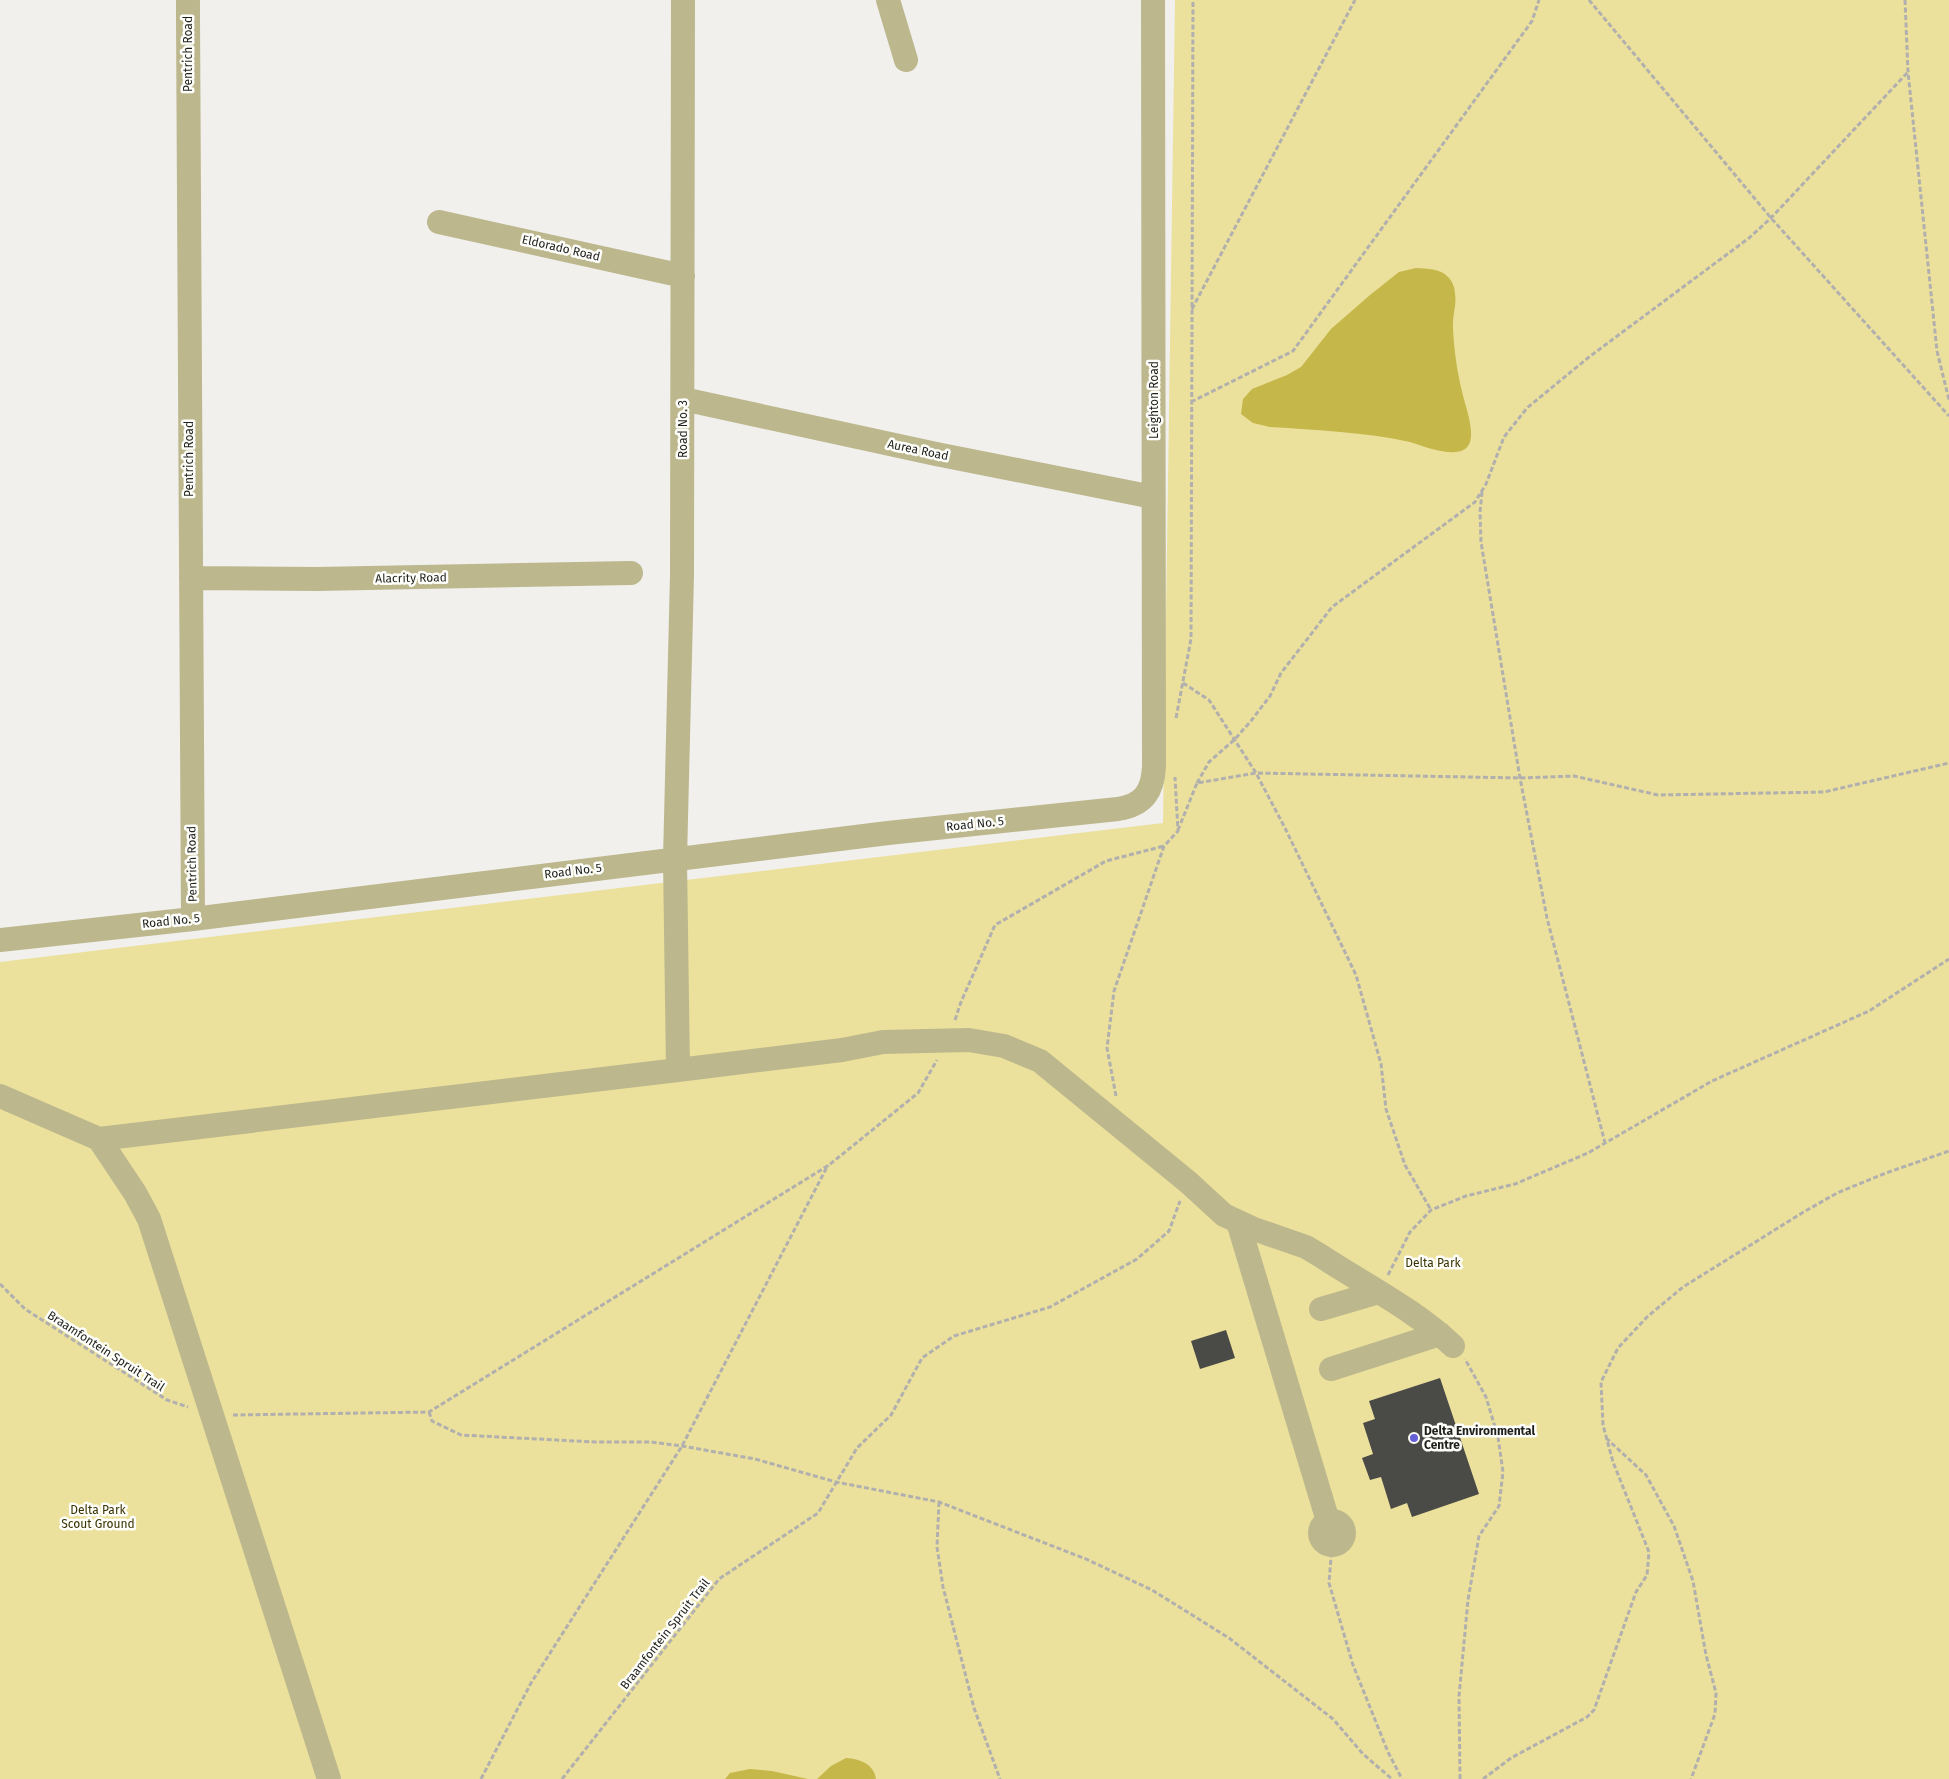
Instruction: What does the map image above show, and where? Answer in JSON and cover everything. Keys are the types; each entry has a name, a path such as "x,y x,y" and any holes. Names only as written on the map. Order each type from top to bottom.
{"street":[{"name":"Pentrich Road","path":"188,0 188,485 191,578 193,919"},
{"name":"Road No. 3","path":"678,1070 676,859 682,574 683,0"},
{"path":"888,0 906,60"},
{"name":"Leighton Road","path":"1144,798 1152,786 1154,766 1153,0"},
{"name":"Eldorado Road","path":"439,222 683,276"},
{"name":"Aurea Road","path":"683,399 936,454 1154,497"},
{"name":"Alacrity Road","path":"191,578 317,579 632,573"},
{"name":"Road No. 5","path":"0,940 193,919 888,833 1118,809 1132,805 1144,798"},
{"path":"0,1096 99,1139 842,1050 882,1042 969,1040 1004,1046 1040,1061 1188,1182 1224,1215 1254,1229 1306,1247 1379,1292 1446,1340"},
{"path":"99,1139 135,1193 149,1219 328,1779"},
{"path":"1238,1222 1328,1521 1340,1522 1344,1529 1342,1540 1336,1545 1332,1545"},
{"path":"1321,1309 1379,1292"},
{"path":"1331,1369 1446,1340"}],"path":[{"path":"1192,310 1355,0"},
{"path":"1191,402 1293,351 1532,21 1539,0"},
{"path":"1589,0 1771,218 1949,416"},
{"path":"1905,0 1908,72 1937,351 1949,400"},
{"path":"1178,831 1197,783 1209,762 1234,740 1270,696 1281,673 1332,607 1475,502 1486,484 1504,437 1527,408 1589,357 1749,238 1771,218 1908,72"},
{"path":"1482,491 1480,512 1481,542 1520,778 1547,918 1605,1143"},
{"path":"1183,683 1209,700 1256,773 1285,828 1356,975 1381,1064 1386,1109 1406,1165 1430,1210"},
{"path":"1197,783 1256,773 1520,778 1574,776 1658,795 1824,792 1949,762"},
{"path":"1164,846 1106,861 995,925 961,1002 948,1040 918,1093 829,1165 428,1412 432,1421 460,1435 595,1442 651,1442 682,1446 755,1459 836,1482 939,1502 1086,1559 1152,1590 1229,1638 1325,1713 1363,1754 1392,1779"},
{"path":"1379,1292 1410,1232 1430,1210 1466,1196 1514,1184 1588,1153 1712,1081 1869,1011 1949,959"},
{"path":"1483,1779 1511,1758 1587,1717 1594,1710 1636,1592 1648,1575 1649,1552 1613,1462 1603,1426 1602,1382 1618,1348 1647,1317 1683,1287 1802,1213 1837,1193 1886,1173 1949,1151"},
{"path":"481,1779 531,1683 682,1446 829,1165"},
{"name":"Braamfontein Spruit Trail","path":"562,1779 719,1579 818,1513 857,1448 891,1415 922,1358 954,1336 1050,1307 1138,1259 1168,1231 1188,1182"},
{"name":"Braamfontein Spruit Trail","path":"0,1284 25,1309 166,1400 212,1415 428,1412"},
{"path":"1446,1340 1465,1358 1486,1397 1498,1437 1503,1472 1499,1506 1479,1536 1468,1600 1459,1696 1460,1779"},
{"path":"1606,1437 1646,1475 1674,1526 1693,1581 1706,1655 1716,1693 1715,1714 1691,1779"},
{"path":"939,1502 937,1547 943,1587 974,1708 1000,1779"},
{"path":"1332,1545 1329,1583 1353,1666 1388,1752 1402,1779"}],"green space":[{"name":"Delta Park","path":"1175,0 1949,0 1949,1779 0,1779 0,962 1163,823"}],"shaded area":[{"path":"1416,268 1433,269 1445,274 1454,287 1453,324 1455,356 1471,427 1469,445 1465,449 1445,452 1410,442 1375,436 1270,427 1253,423 1241,414 1243,399 1252,389 1287,375 1301,367 1331,329 1370,295 1399,272"},
{"path":"846,1758 866,1763 875,1774 876,1779 817,1779 831,1766"},
{"path":"750,1769 772,1771 808,1779 725,1779 730,1773"}],"building":[{"path":"1226,1330 1235,1358 1200,1369 1191,1341"},
{"name":"Delta Environmental Centre","path":"1440,1378 1479,1494 1412,1517 1407,1503 1391,1509 1381,1477 1370,1480 1362,1458 1373,1454 1363,1423 1375,1419 1369,1401"}],"place":[{"name":"Delta Environmental Centre","path":"1414,1438"}],"park label":[{"name":"Delta Park Scout Ground","path":"98,1517"}]}
